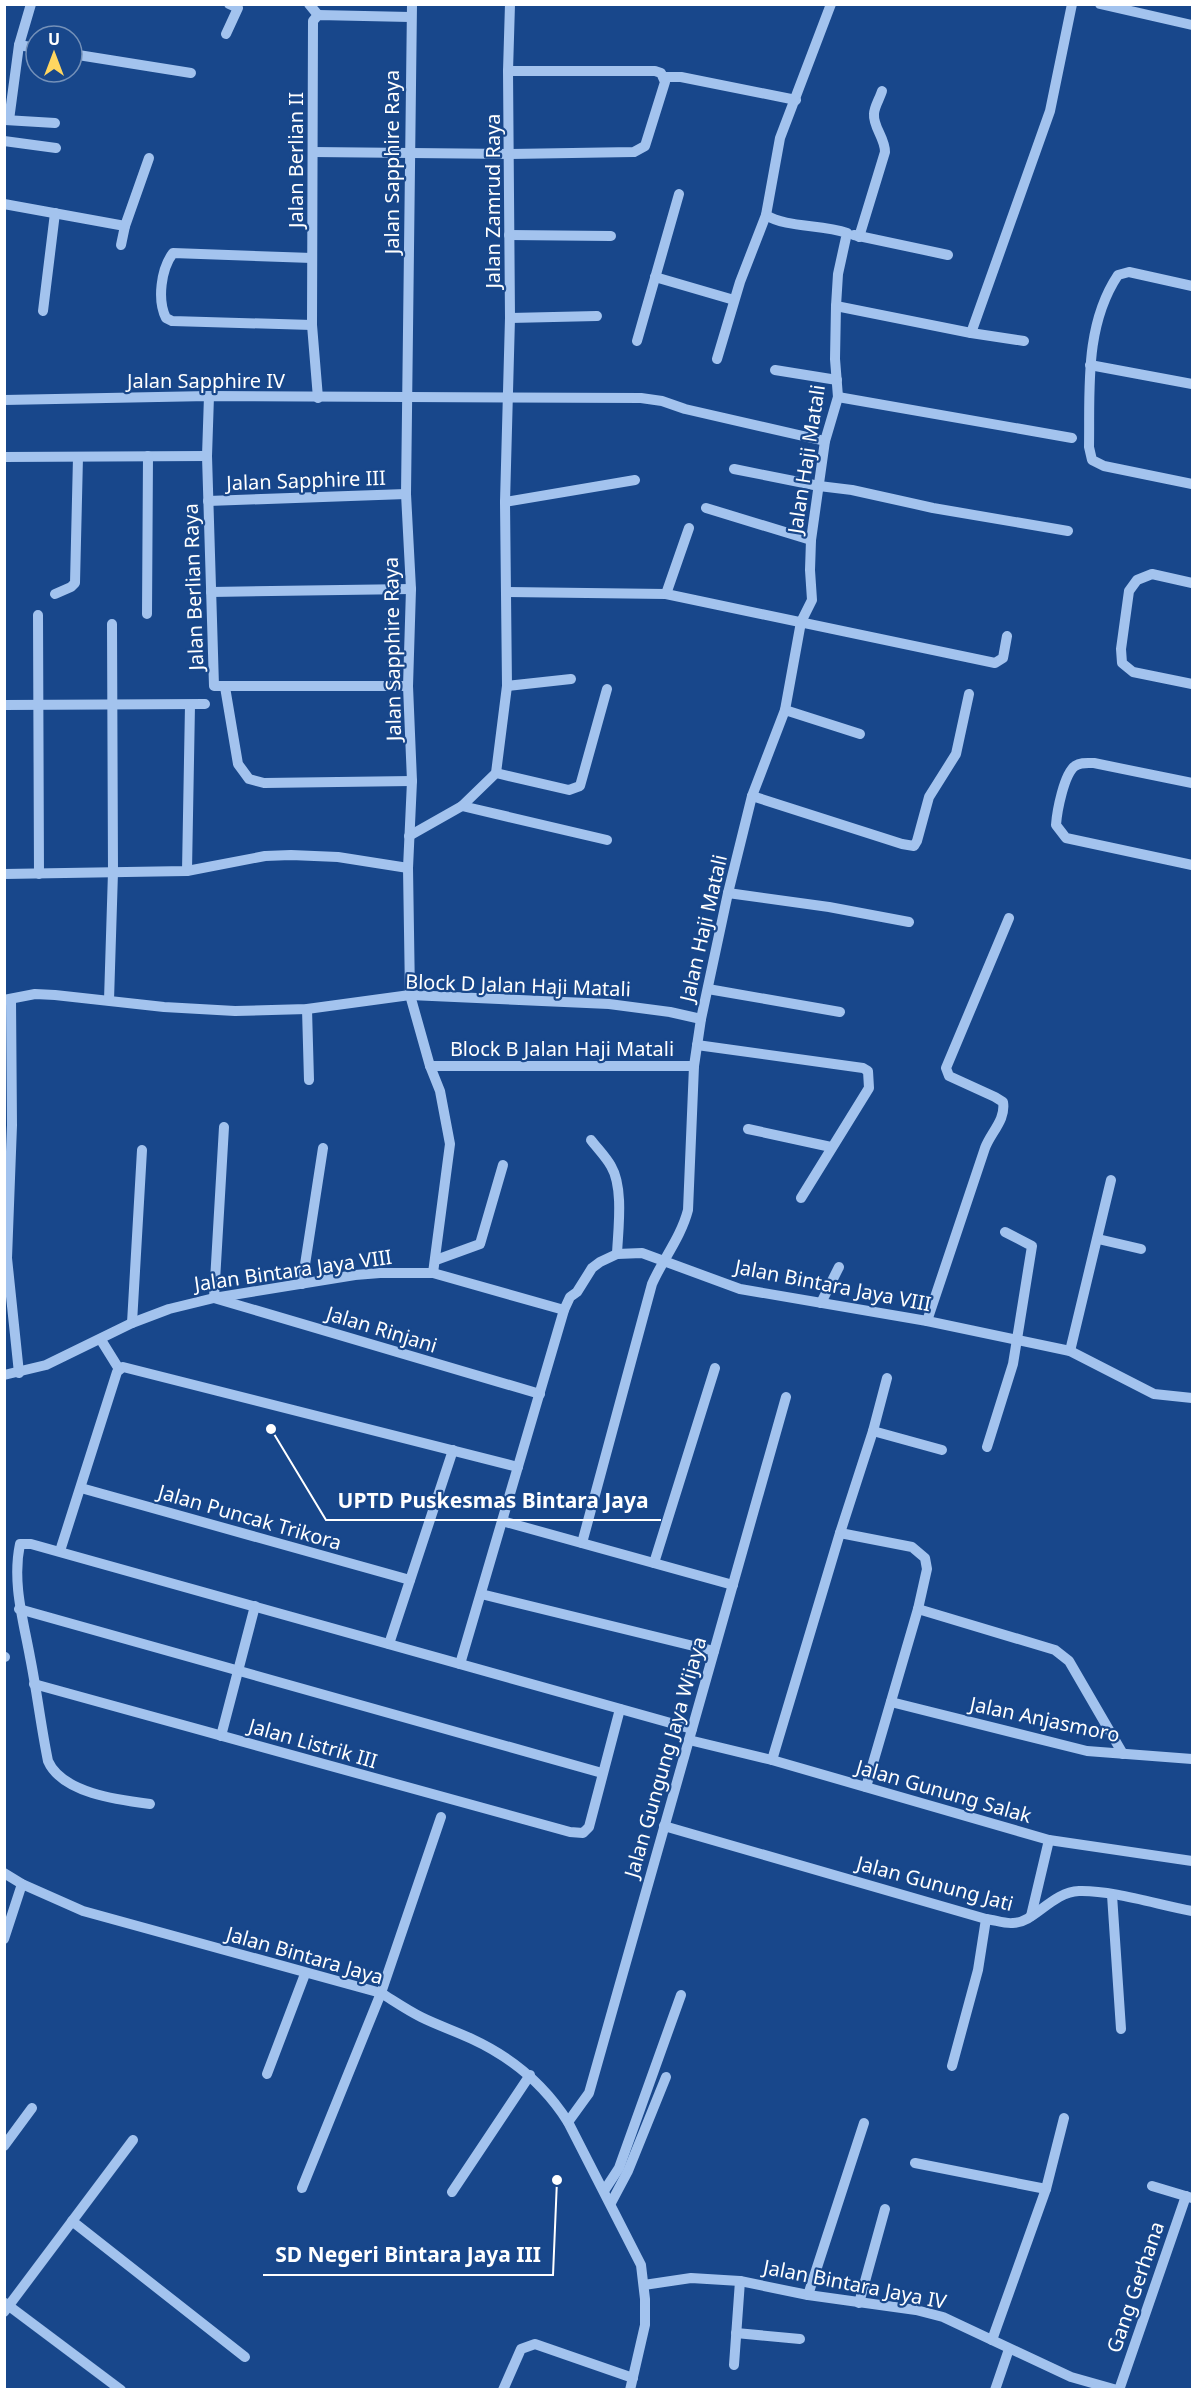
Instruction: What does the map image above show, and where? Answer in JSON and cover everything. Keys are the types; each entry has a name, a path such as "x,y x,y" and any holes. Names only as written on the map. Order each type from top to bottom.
{"street":[{"path":"31,4 19,45 7,120 55,123"},
{"path":"226,34 238,8 229,4"},
{"path":"309,4 318,15 410,17"},
{"name":"Jalan Sapphire Raya","path":"412,4 410,17 406,494 411,589 408,686 412,781 408,868 410,995 430,1066 440,1091 450,1144 434,1273"},
{"name":"Jalan Zamrud Raya","path":"496,773 507,686 505,502 510,318 508,71 510,4"},
{"path":"717,359 734,300 766,215 780,138 831,4"},
{"path":"971,333 1050,111 1072,4"},
{"path":"1100,4 1192,25"},
{"name":"Jalan Berlian II","path":"318,15 313,21 312,258 312,325 318,398"},
{"path":"19,45 24,46"},
{"path":"84,56 191,73"},
{"path":"508,71 655,71 664,76 681,76 796,100"},
{"path":"313,152 510,154 634,152 645,146 665,82 664,76"},
{"path":"859,237 885,152 885,144 876,127 873,115 882,91"},
{"path":"4,141 56,148"},
{"path":"121,245 125,226 149,158"},
{"path":"637,341 679,194"},
{"path":"4,204 125,226"},
{"path":"43,311 56,213"},
{"path":"766,215 778,221 833,228 859,237 948,255"},
{"name":"Jalan Haji Matali","path":"582,1543 652,1284 662,1262 684,1227 688,1210 694,1066 701,1019 752,795 785,710 801,622 812,600 811,540 825,441 838,397 837,274 848,233"},
{"path":"509,235 611,236"},
{"path":"312,258 173,253 167,261 162,290 163,312 165,318 172,321 312,325"},
{"path":"1192,286 1129,272 1118,275 1112,284 1095,331 1090,364 1089,447 1092,460 1104,466 1192,484"},
{"path":"656,277 734,300"},
{"path":"836,306 971,333 1024,341"},
{"path":"510,318 597,316"},
{"path":"1090,364 1192,384"},
{"path":"775,370 837,380"},
{"name":"Jalan Sapphire IV","path":"4,400 209,396 641,398 662,400 685,409 825,441"},
{"name":"Jalan Berlian Raya","path":"209,396 207,456 214,686 225,687 238,764 249,779 264,783 412,781"},
{"path":"838,397 1072,438"},
{"path":"147,614 148,456"},
{"path":"4,457 207,456"},
{"path":"54,594 75,583 78,457"},
{"path":"734,469 819,486 852,490 933,508 1068,531"},
{"path":"505,502 636,480"},
{"name":"Jalan Sapphire III","path":"208,501 406,494"},
{"path":"706,508 811,540"},
{"path":"666,594 689,528"},
{"path":"1192,583 1152,574 1137,580 1129,591 1121,649 1122,663 1133,672 1192,684"},
{"path":"211,592 411,589"},
{"path":"506,591 666,594 995,663 1003,658 1008,636"},
{"path":"39,615 37,705 39,874"},
{"path":"109,1000 113,872 112,624"},
{"path":"507,686 571,679"},
{"path":"225,687 408,686"},
{"path":"409,836 462,806 496,773 569,790 580,786 607,688"},
{"path":"752,795 914,846 928,797 956,754 969,694"},
{"path":"4,705 206,704"},
{"path":"187,871 190,705"},
{"path":"785,710 861,734"},
{"path":"1192,783 1094,763 1082,763 1073,767 1068,776 1056,825 1066,838 1192,865"},
{"path":"462,806 607,840"},
{"path":"4,874 187,871 265,856 291,855 338,857 408,868"},
{"path":"728,893 829,907 909,922"},
{"path":"927,1321 985,1148 1001,1121 1004,1110 1003,1102 995,1096 949,1076 946,1068 1009,918"},
{"path":"708,989 840,1012"},
{"name":"Block D Jalan Haji Matali","path":"8,1000 34,994 202,1010 307,1009 410,995 609,1004 670,1012 701,1019"},
{"path":"8,1000 7,1258 19,1373"},
{"path":"307,1009 309,1080"},
{"path":"697,1045 863,1068 870,1076 869,1088 801,1198"},
{"name":"Block B Jalan Haji Matali","path":"430,1066 694,1066"},
{"path":"214,1298 224,1127"},
{"path":"748,1129 831,1147"},
{"path":"460,1664 564,1311 570,1297 592,1268 617,1254 616,1179 612,1168 591,1140"},
{"path":"302,1284 323,1148"},
{"path":"132,1323 142,1150"},
{"path":"436,1260 480,1244 503,1164"},
{"path":"1070,1351 1111,1180"},
{"path":"987,1447 1013,1364 1032,1246 1005,1232"},
{"path":"1098,1239 1141,1249"},
{"name":"Jalan Bintara Jaya VIII","path":"617,1254 642,1253 740,1289 927,1321 1070,1351 1154,1394 1192,1398"},
{"path":"821,1303 839,1267"},
{"name":"Jalan Bintara Jaya VIII","path":"4,1375 46,1365 132,1323 169,1309 214,1298 380,1273 434,1273 564,1311"},
{"name":"Jalan Rinjani","path":"214,1298 540,1394"},
{"path":"60,1551 119,1369 101,1340"},
{"path":"119,1369 127,1367 518,1467"},
{"path":"654,1563 715,1368"},
{"path":"772,1760 873,1431 886,1378"},
{"name":"Jalan Gungung Jaya Wijaya","path":"568,2122 589,2093 786,1397"},
{"path":"873,1431 942,1450"},
{"path":"389,1644 453,1450"},
{"name":"Jalan Puncak Trikora","path":"81,1488 410,1580"},
{"path":"502,1521 733,1585"},
{"path":"840,1533 912,1547 925,1558 927,1569 918,1609 866,1787"},
{"name":"Jalan Gunung Salak","path":"20,1609 17,1558 20,1544 31,1544 620,1709 772,1760 1049,1840 1192,1861"},
{"path":"481,1594 714,1651"},
{"path":"221,1736 240,1671 255,1606"},
{"path":"150,1804 90,1793 53,1773 48,1761 20,1609 602,1773 620,1709"},
{"path":"918,1609 1055,1650 1069,1661 1123,1754"},
{"name":"Jalan Listrik III","path":"34,1684 548,1826 583,1833 589,1827 602,1773"},
{"name":"Jalan Anjasmoro","path":"891,1702 1087,1750 1192,1759"},
{"path":"302,2188 381,1993 441,1817"},
{"name":"Jalan Gunung Jati","path":"664,1826 986,1919 1015,1924 1031,1916 1051,1900 1077,1891 1112,1895 1192,1911"},
{"path":"1031,1916 1049,1840"},
{"name":"Jalan Bintara Jaya","path":"4,1873 22,1884 83,1911 305,1974 381,1993 421,2017 472,2038 503,2055 530,2074 555,2100 568,2122 641,2265 645,2325 632,2384"},
{"path":"4,1939 22,1884"},
{"path":"1112,1895 1121,2029"},
{"path":"952,2066 978,1970 986,1919"},
{"path":"267,2074 305,1974"},
{"path":"611,2203 681,1995"},
{"path":"452,2192 530,2074"},
{"path":"604,2192 623,2170 666,2077"},
{"path":"4,2146 32,2108"},
{"path":"992,2340 1047,2189 1064,2118"},
{"path":"808,2295 864,2122"},
{"path":"121,2390 6,2307 133,2140"},
{"path":"915,2163 1047,2189"},
{"path":"1152,2186 1189,2197"},
{"name":"Gang Gerhana","path":"1118,2390 1189,2197"},
{"path":"859,2303 885,2209"},
{"path":"72,2221 245,2357"},
{"name":"Jalan Bintara Jaya IV","path":"644,2285 692,2278 740,2281 808,2295 879,2304 943,2317 1071,2377 1118,2390"},
{"path":"734,2365 740,2281"},
{"path":"736,2333 800,2339"},
{"path":"503,2390 521,2349 535,2344 632,2384"},
{"path":"995,2390 1009,2349"}],"place":[{"name":"UPTD Puskesmas Bintara Jaya","path":"271,1429"},
{"name":"SD Negeri Bintara Jaya III","path":"557,2180"}]}
